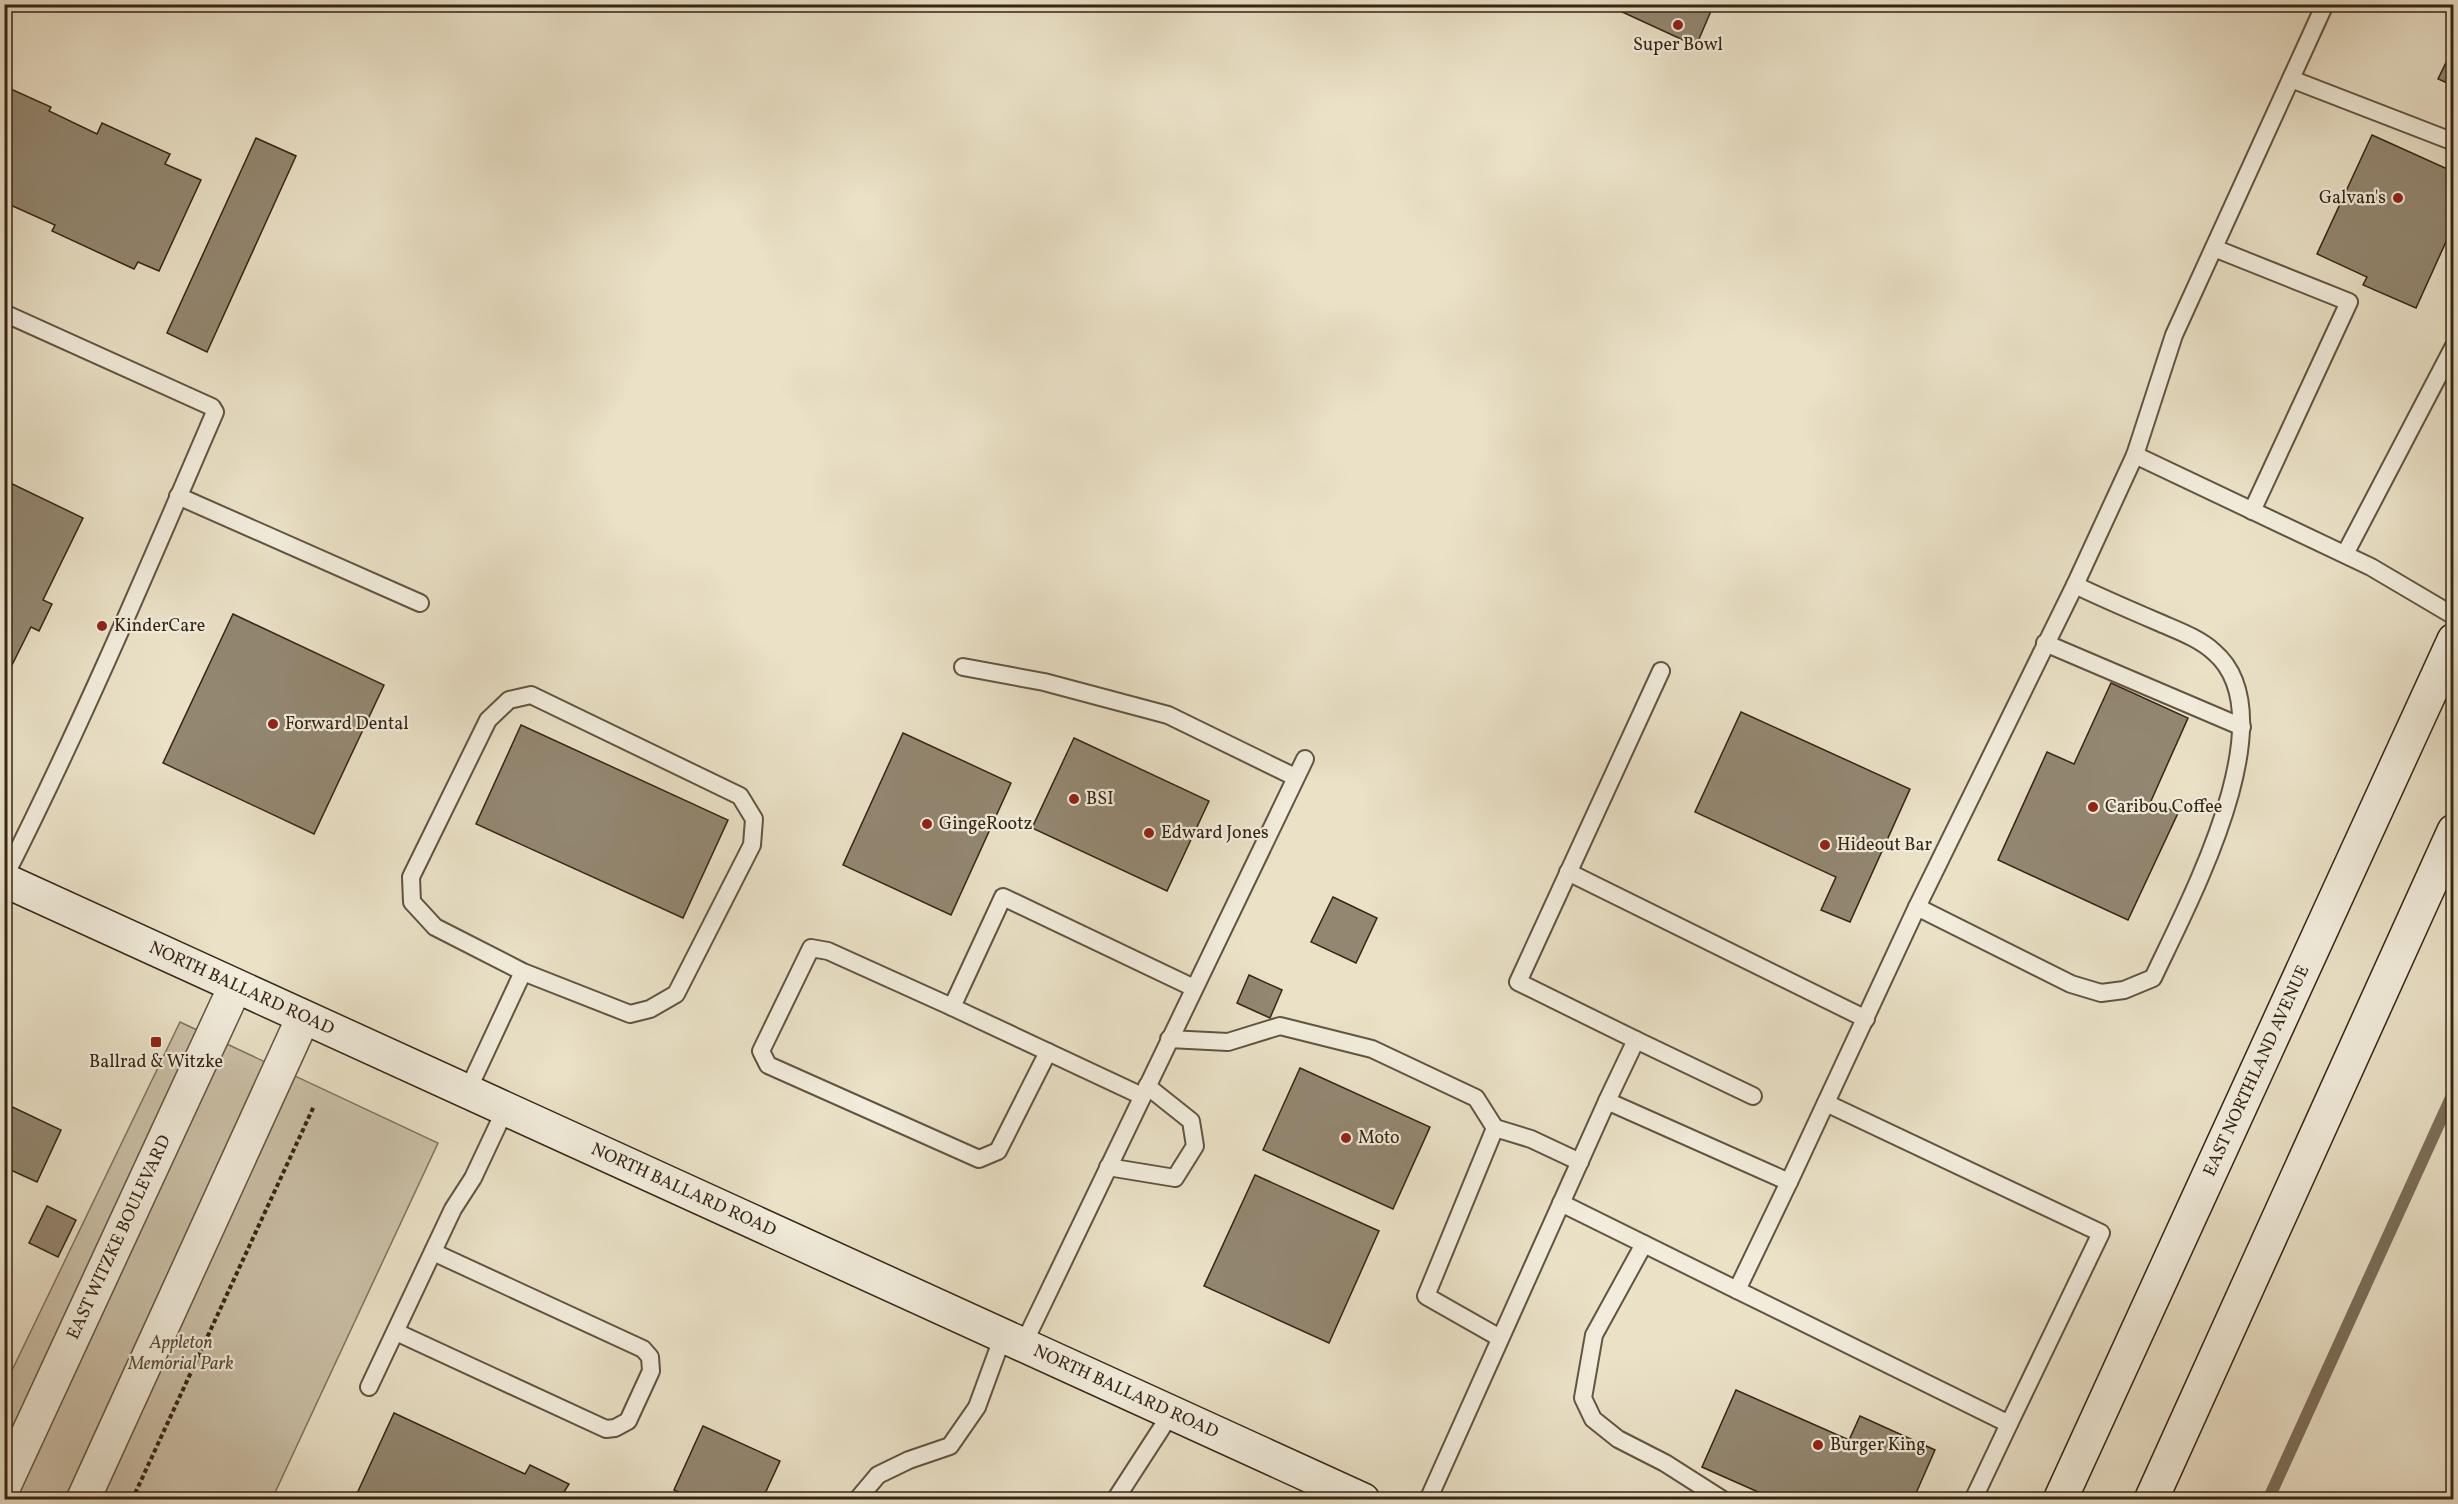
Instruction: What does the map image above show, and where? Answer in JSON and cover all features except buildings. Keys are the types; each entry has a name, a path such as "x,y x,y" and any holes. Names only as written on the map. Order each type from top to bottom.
{"main road":[{"name":"EAST NORTHLAND AVENUE","path":"2060,1500 2454,640"},
{"path":"2151,1500 2454,831"},
{"name":"NORTH BALLARD ROAD","path":"4,879 235,987 1363,1500"},
{"name":"EAST WITZKE BOULEVARD","path":"4,1486 235,987"},
{"path":"83,1500 303,1018"}],"lane":[{"path":"1737,1290 1866,1020 1917,907 2075,585 2135,455 2174,334 2325,4"},
{"path":"2291,79 2454,142"},
{"path":"2214,248 2349,302 2252,511"},
{"path":"4,313 212,407 215,412 32,822 4,879"},
{"path":"2345,554 2454,346"},
{"path":"2135,455 2345,554 2454,616"},
{"path":"178,496 420,603"},
{"path":"1917,907 2071,984 2101,993 2124,990 2153,978 2205,867 2229,804 2242,727 2234,678 2215,652 2188,635 2075,585"},
{"path":"2045,643 2242,727"},
{"path":"963,667 1044,682 1168,715 1295,777"},
{"path":"1661,671 1518,982 1754,1096"},
{"path":"531,695 740,796 754,819 752,845 675,994 650,1009 630,1014 523,972 435,927 412,902 411,877 488,720 509,700 531,695"},
{"path":"857,1500 878,1475 909,1460 950,1446 977,1407 1108,1167 1305,759"},
{"path":"1568,872 1866,1020"},
{"path":"952,1008 1003,897 1194,988"},
{"path":"1048,1052 998,1151 979,1159 768,1065 761,1051 811,948 828,951 1048,1052 1144,1091 1191,1121 1195,1146 1175,1178 1108,1167"},
{"path":"468,1092 523,972"},
{"path":"1169,1040 1227,1042 1280,1026 1372,1049 1476,1098 1495,1128 1531,1139 1580,1162"},
{"path":"1428,1500 1636,1040"},
{"path":"1607,1101 1789,1182"},
{"path":"1826,1103 2100,1233 1973,1500"},
{"path":"369,1387 433,1252 506,1110"},
{"path":"1495,1128 1426,1296 1500,1338"},
{"path":"1561,1203 2009,1424"},
{"path":"1644,1244 1594,1335 1583,1398 1593,1419 1618,1439 1665,1463 1723,1500"},
{"path":"396,1332 606,1429 615,1428 628,1421 633,1411 651,1371 650,1357 643,1349 433,1252"},
{"path":"1115,1500 1172,1412"}],"path":[{"path":"132,1500 314,1106"}],"green space":[{"name":"Appleton Memorial Park","path":"180,1022 438,1143 272,1499 5,1499 4,1387"}],"waterway":[{"path":"2268,1500 2454,1091"}],"place":[{"name":"Super Bowl","path":"1678,25"},
{"name":"Galvan's","path":"2398,198"},
{"name":"KinderCare","path":"102,626"},
{"name":"Forward Dental","path":"273,724"},
{"name":"BSI","path":"1074,799"},
{"name":"Caribou Coffee","path":"2093,807"},
{"name":"GingeRootz","path":"927,824"},
{"name":"Edward Jones","path":"1149,833"},
{"name":"Hideout Bar","path":"1825,845"},
{"name":"Ballrad & Witzke","path":"156,1042"},
{"name":"Moto","path":"1346,1138"},
{"name":"Burger King","path":"1818,1445"}]}
